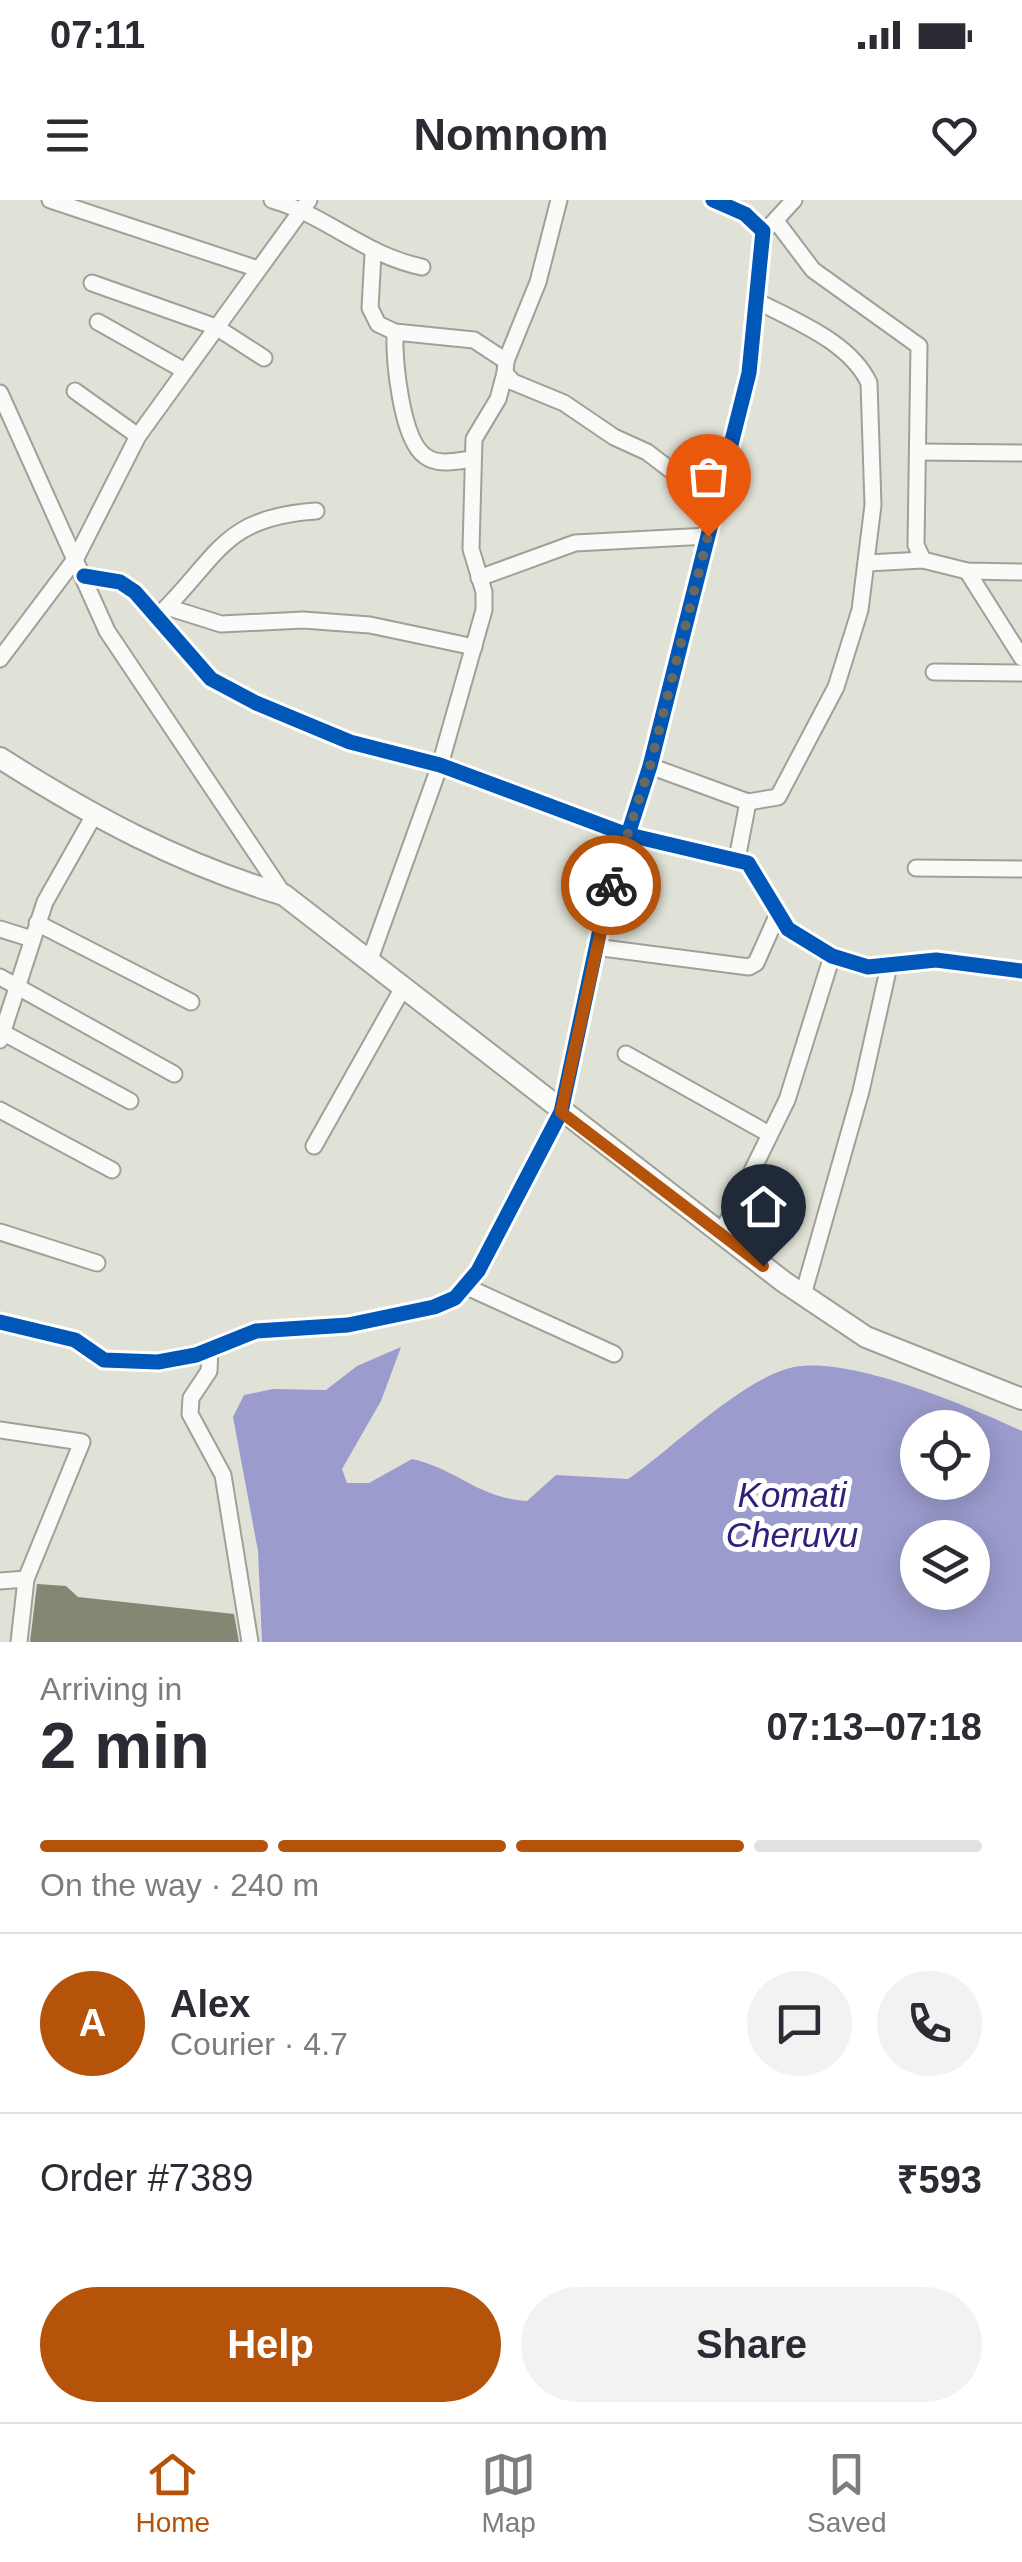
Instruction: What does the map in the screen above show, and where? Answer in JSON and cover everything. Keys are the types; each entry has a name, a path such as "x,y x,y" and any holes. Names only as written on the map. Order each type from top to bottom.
{"main road":[{"path":"0,758 93,817 201,870 284,895 803,1295 866,1337 1022,1399"}],"street":[{"path":"50,200 258,269"},
{"path":"272,200 306,205 374,254 422,268"},
{"path":"370,958 440,764 474,648 485,601 471,550 475,432 498,399 505,367 538,282 559,200"},
{"path":"713,200 745,207 814,270 919,346 916,545 923,560"},
{"path":"0,1322 75,1340 109,1360 174,1360 256,1331 348,1325 434,1306 467,1287 561,1112 595,947 624,834 650,766 748,374 769,226 794,200"},
{"path":"2,650 76,558 138,436 306,205"},
{"path":"374,254 372,314 378,324 395,332 486,344 520,386 564,403 614,436 648,452 684,481 718,496"},
{"path":"92,283 216,328 264,358"},
{"path":"650,766 748,802 774,799 786,788 843,671 867,563 873,505 869,383 862,370 824,337 757,301"},
{"path":"98,322 185,370"},
{"path":"395,332 394,371 417,448 436,462 472,459"},
{"path":"75,391 138,436"},
{"path":"0,393 107,631 284,895"},
{"path":"918,452 1022,453"},
{"path":"162,612 186,581 244,527 282,514 316,511"},
{"path":"479,578 575,543 708,536"},
{"path":"867,563 923,560 968,571 1022,572"},
{"path":"968,571 1022,658"},
{"path":"84,576 120,582 162,612 211,679 226,689 350,742 440,764 624,834 737,859 754,867 777,916 788,929 832,956 853,964 890,966 936,960 1022,971"},
{"path":"162,612 222,624 303,620 370,625 474,648"},
{"path":"934,672 1022,673"},
{"path":"737,859 748,802"},
{"path":"93,817 34,931 1,1036 130,1101"},
{"path":"916,868 1022,869"},
{"path":"595,947 748,968 756,962 777,916"},
{"path":"0,929 34,931 191,1002"},
{"path":"722,1232 788,1100 832,956"},
{"path":"803,1295 861,1091 890,966"},
{"path":"0,977 19,984 174,1074"},
{"path":"314,1146 404,986"},
{"path":"626,1054 769,1134"},
{"path":"0,1110 112,1170"},
{"path":"0,1232 97,1262"},
{"path":"467,1287 614,1354"},
{"path":"210,1349 209,1371 191,1398 190,1414 222,1475 250,1642"},
{"path":"0,1430 82,1442 26,1579 19,1642"},
{"path":"0,1581 26,1579"}],"water":[{"name":"Komati Cheruvu","path":"401,1347 381,1401 342,1469 347,1483 369,1483 412,1459 495,1495 527,1501 556,1475 628,1479 730,1399 794,1367 846,1369 909,1386 974,1410 900,1410 900,1500 990,1500 990,1417 1022,1431 1022,1642 262,1642 258,1551 233,1417 244,1395 273,1389 326,1390 357,1366"}],"building":[{"path":"37,1584 66,1586 78,1597 234,1614 239,1642 30,1642"}],"cycle path":[{"path":"0,1322 75,1340 104,1360 158,1362 196,1355 256,1331 348,1325 434,1307 455,1298 478,1271 561,1112 605,906 650,766 749,373 763,231 745,214 713,200"},
{"path":"84,576 120,582 135,592 211,679 256,703 350,742 440,765 625,834 748,863 788,929 832,956 868,967 936,960 1022,971"}],"way so far":[{"path":"611,885 624,834 650,766 708,536"}],"route":[{"path":"611,885 561,1112 763,1266"}]}
